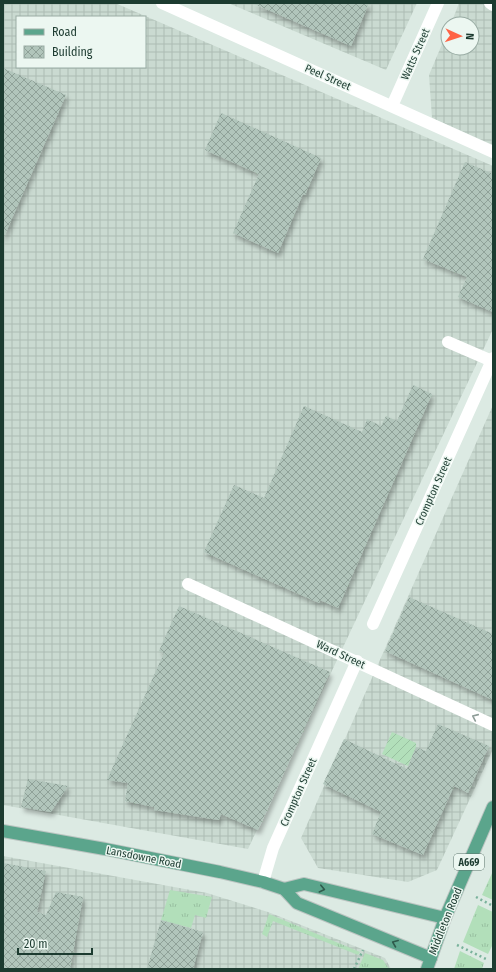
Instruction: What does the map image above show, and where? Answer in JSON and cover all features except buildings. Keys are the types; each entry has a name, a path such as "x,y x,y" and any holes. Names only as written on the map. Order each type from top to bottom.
{"main road":[{"name":"Middleton Road","path":"429,963 445,918 493,807"},
{"name":"Lansdowne Road","path":"3,831 105,849 263,882 284,889 297,903 429,963"},
{"path":"284,889 304,884 445,918"}],"street":[{"name":"Peel Street","path":"163,3 493,152"},
{"name":"Watts Street","path":"392,106 438,3"},
{"path":"448,342 492,359"},
{"name":"Crompton Street","path":"373,624 492,359"},
{"name":"Ward Street","path":"188,584 493,725"},
{"name":"Crompton Street","path":"263,882 273,848 357,661"}],"path":[{"path":"476,897 493,906"},
{"path":"457,945 486,959"},
{"path":"354,969 361,956"}],"shaded area":[{"path":"3,3 115,3 145,16 16,16 16,68 146,68 146,16 493,166 493,329 248,849 3,805"},
{"path":"228,3 417,3 386,70"},
{"path":"459,3 493,3 493,145 432,118 429,75 440,49 440,56 480,56 480,16 454,16"},
{"path":"493,405 493,749 437,870 408,882 318,868 301,838"},
{"path":"3,856 207,893 268,912 385,958 391,969 3,969"}],"green space":[{"path":"392,732 416,743 416,747 408,766 382,754"},
{"path":"493,871 493,900 482,895"},
{"path":"170,890 212,897 206,918 195,915 191,928 161,920"},
{"path":"478,905 493,912 493,944 488,954 463,942"},
{"path":"269,914 360,952 358,955 273,921 267,937 262,934"},
{"path":"460,951 484,963 482,969 454,969"},
{"path":"365,953 383,960 389,969 358,969"}]}
